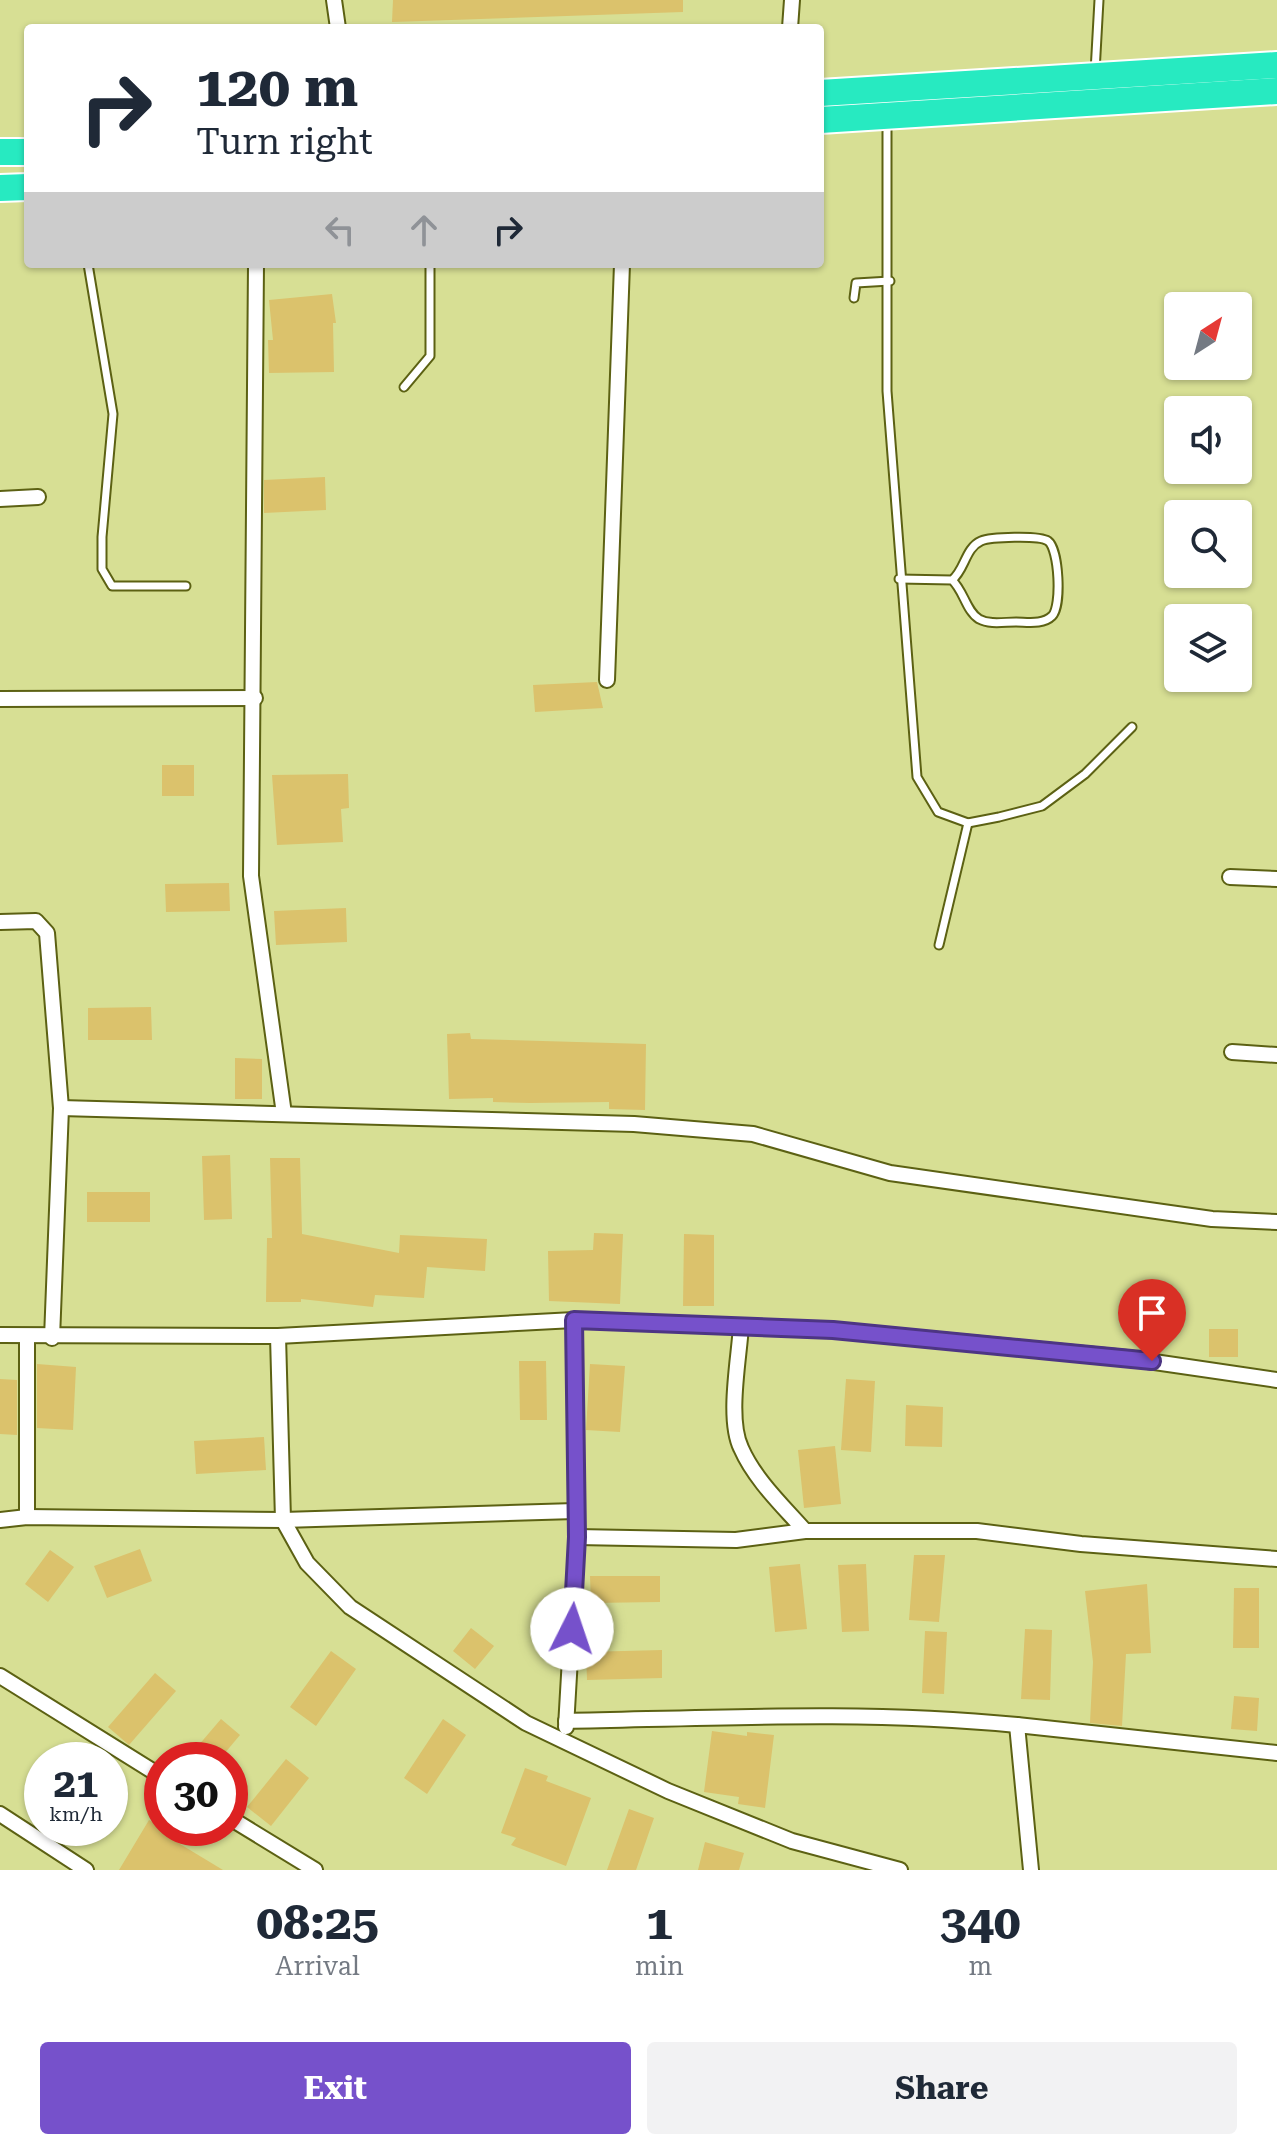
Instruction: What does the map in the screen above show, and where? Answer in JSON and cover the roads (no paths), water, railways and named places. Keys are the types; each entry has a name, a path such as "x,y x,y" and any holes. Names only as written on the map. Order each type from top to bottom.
{"highway":[{"path":"824,93 1277,65"},
{"path":"824,120 1277,91"},
{"path":"0,152 24,152"},
{"path":"0,188 24,187"}],"street":[{"path":"334,0 337,24"},
{"path":"790,24 792,0"},
{"path":"256,268 255,698 251,876 284,1114"},
{"path":"607,680 622,268"},
{"path":"0,499 38,497"},
{"path":"0,699 255,698"},
{"path":"1230,877 1277,879"},
{"path":"0,922 36,921 47,933 61,1108 52,1338"},
{"path":"1232,1052 1277,1055"},
{"path":"61,1108 634,1124 753,1134 890,1173 1212,1219 1277,1222"},
{"path":"565,1739 577,1537 574,1320"},
{"path":"0,1335 52,1338 278,1336 574,1320 833,1330 1127,1358 1277,1380"},
{"path":"741,1326 735,1427 740,1447 765,1486 805,1531"},
{"path":"278,1336 283,1520 307,1563 350,1607 526,1723 565,1739 668,1791 792,1841 900,1870"},
{"path":"27,1337 27,1517"},
{"path":"0,1520 27,1517 283,1520 575,1511"},
{"path":"577,1537 736,1540 805,1531 977,1531 1081,1544 1277,1559"},
{"path":"0,1676 144,1766"},
{"path":"566,1721 933,1717 1277,1753"},
{"path":"1017,1725 1031,1870"},
{"path":"0,1814 68,1865 86,1870"},
{"path":"248,1829 315,1870"}],"lane":[{"path":"1095,74 1099,0"},
{"path":"887,118 890,281 887,391 899,579 917,777 938,812 968,823 1042,806 1085,774 1132,727"},
{"path":"89,268 113,414 102,537 105,578 112,586 186,586"},
{"path":"404,387 430,356 430,268"},
{"path":"854,298 856,283 890,281"},
{"path":"899,579 952,580 963,568 974,545 983,540 1040,537 1056,551 1058,605 1053,616 1043,621 986,623 970,611 964,595 952,580"},
{"path":"939,945 968,823"}]}
